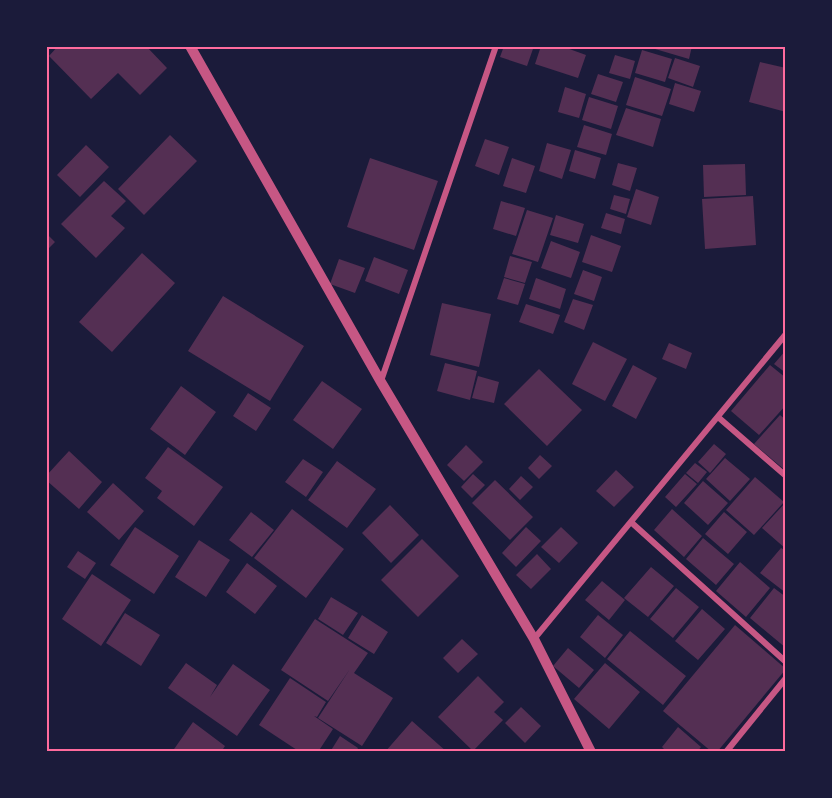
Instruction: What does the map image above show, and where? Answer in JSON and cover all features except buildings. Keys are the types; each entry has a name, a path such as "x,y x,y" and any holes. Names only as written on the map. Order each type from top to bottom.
{"street":[{"path":"190,46 381,382 534,639 591,752"},
{"path":"381,382 496,46"},
{"path":"534,639 786,334"},
{"path":"718,417 786,476"},
{"path":"632,522 786,662"},
{"path":"726,752 786,678"}]}
